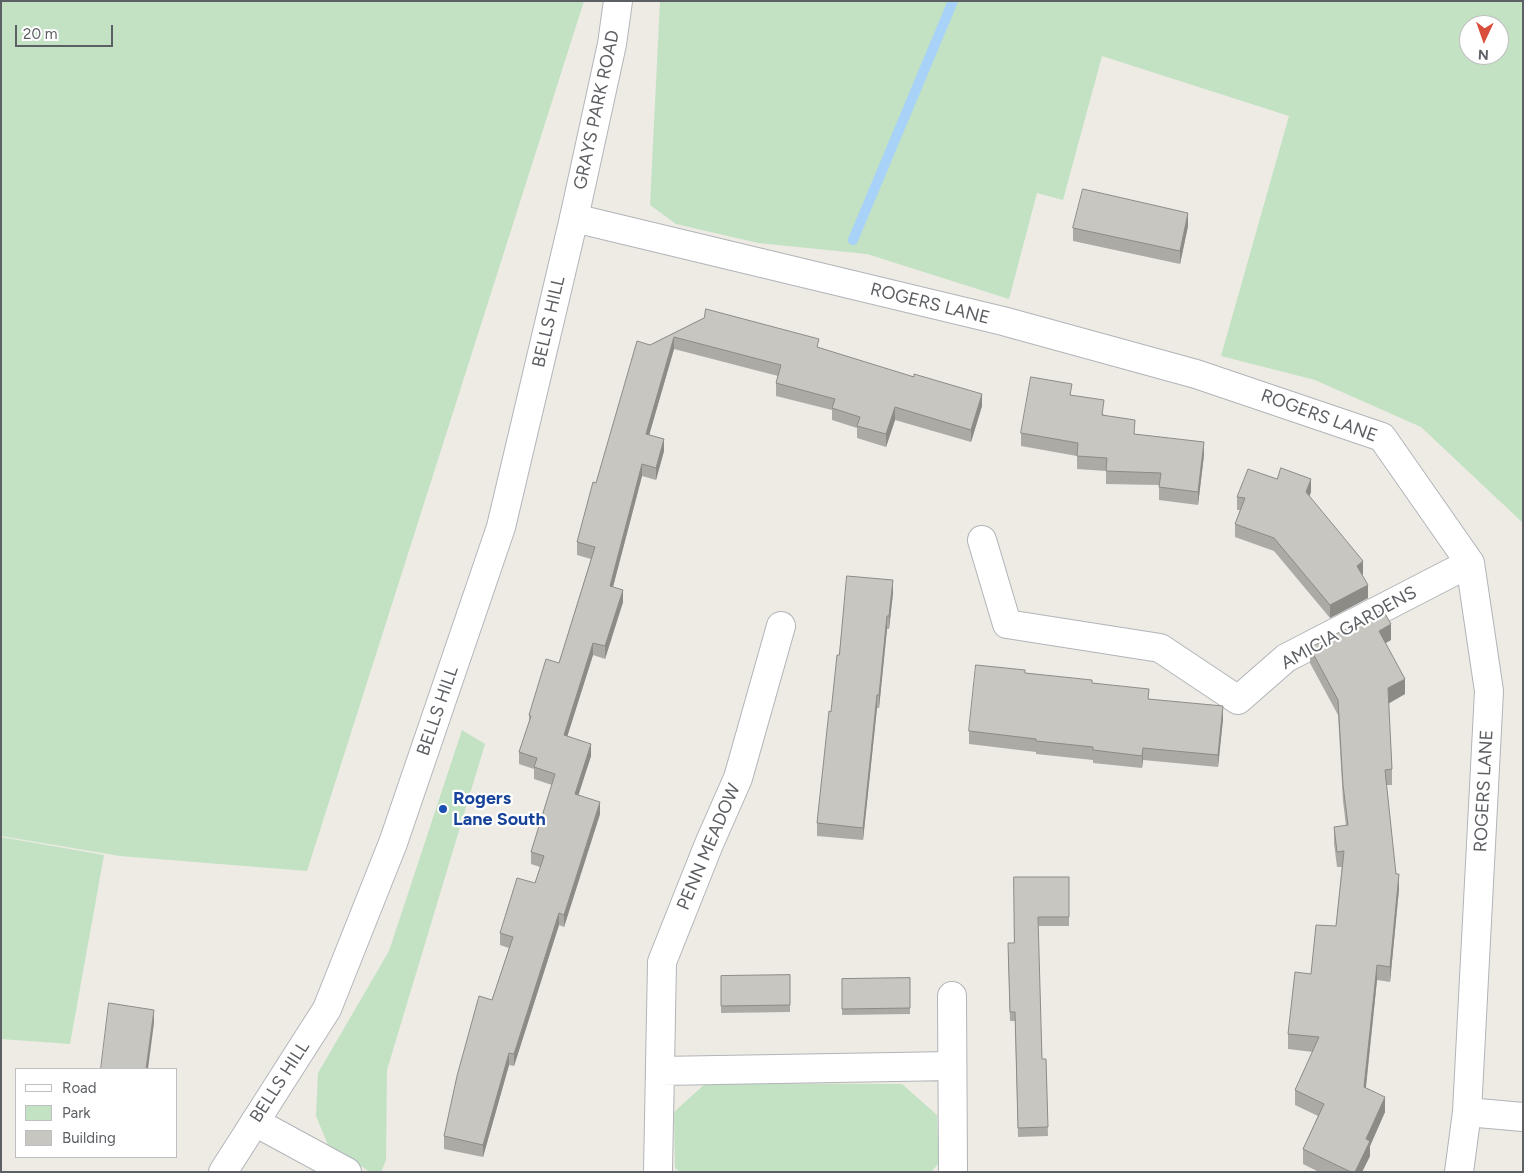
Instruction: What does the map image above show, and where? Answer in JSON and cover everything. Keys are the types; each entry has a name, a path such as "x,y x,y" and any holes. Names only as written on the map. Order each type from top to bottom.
{"street":[{"name":"GRAYS PARK ROAD","path":"574,218 612,44 618,1"},
{"name":"ROGERS LANE","path":"574,218 993,319 1187,371 1382,437 1470,563 1489,691 1467,1112 1459,1172"},
{"name":"BELLS HILL","path":"223,1172 327,1009 394,843 501,527 574,218"},
{"name":"AMICIA GARDENS","path":"982,540 1007,624 1160,648 1238,700 1286,658 1470,563"},
{"name":"PENN MEADOW","path":"658,1172 662,962 709,844 738,778 780,626"},
{"path":"952,996 953,1172"},
{"path":"660,1071 952,1066"},
{"path":"1467,1112 1523,1118"},
{"path":"255,1122 347,1172"}],"green space":[{"path":"1,1 584,1 307,871 120,856 1,836"},
{"path":"660,1 1523,1 1523,523 1421,427 1315,380 1221,356 1289,116 1102,56 1063,200 1037,193 1009,299 867,254 758,243 676,224 650,205"},
{"path":"462,730 485,744 387,1070 386,1160 381,1172 370,1172 328,1145 316,1116 318,1073 389,951"},
{"path":"1,837 104,855 70,1044 1,1039"},
{"path":"706,1083 902,1084 937,1115 939,1163 931,1172 680,1172 675,1168 674,1112"}],"building":[{"path":"1083,189 1188,213 1180,251 1073,228"},
{"path":"706,309 819,339 817,347 914,377 914,374 982,394 971,430 895,407 886,434 857,426 860,417 832,408 835,399 776,383 781,365 674,337 646,434 664,439 656,468 642,464 610,586 623,590 605,646 593,643 564,735 591,744 575,794 600,802 564,915 559,913 514,1054 509,1053 483,1145 444,1136 457,1076 479,996 492,1000 513,937 500,933 517,878 535,883 544,856 531,852 555,774 534,767 537,758 519,752 546,659 559,663 595,547 577,542 593,482 596,483 637,341 650,345 704,318"},
{"path":"1031,377 1072,384 1070,395 1104,400 1102,415 1135,420 1134,434 1204,442 1198,492 1159,487 1161,473 1106,471 1107,458 1077,456 1078,443 1021,433"},
{"path":"1281,468 1311,479 1306,492 1363,561 1357,566 1368,585 1330,605 1274,538 1235,524 1245,498 1237,497 1248,469 1277,479"},
{"path":"847,576 893,580 889,616 887,616 879,695 877,695 863,828 817,823 829,711 831,712 837,655 839,655"},
{"path":"1383,610 1391,624 1379,631 1405,679 1388,688 1392,769 1385,770 1396,874 1399,874 1390,967 1377,965 1364,1087 1385,1097 1366,1139 1370,1141 1355,1172 1351,1172 1303,1149 1324,1104 1295,1090 1319,1037 1288,1034 1295,972 1311,974 1316,925 1336,926 1344,851 1337,852 1334,827 1348,825 1343,785 1338,700 1310,648"},
{"path":"976,665 1025,670 1025,673 1092,680 1092,683 1149,689 1148,699 1223,706 1218,755 1143,748 1142,756 1093,750 1093,747 969,731"},
{"path":"1014,877 1069,877 1069,917 1038,917 1042,1059 1046,1059 1048,1127 1018,1128 1015,1012 1010,1012 1008,943 1014,943"},
{"path":"790,975 790,1005 721,1006 721,976"},
{"path":"910,978 910,1008 842,1009 842,979"},
{"path":"109,1003 154,1010 146,1068 101,1068"}],"waterway":[{"path":"853,240 953,1"}],"place":[{"name":"Rogers Lane South","path":"443,809"}]}
